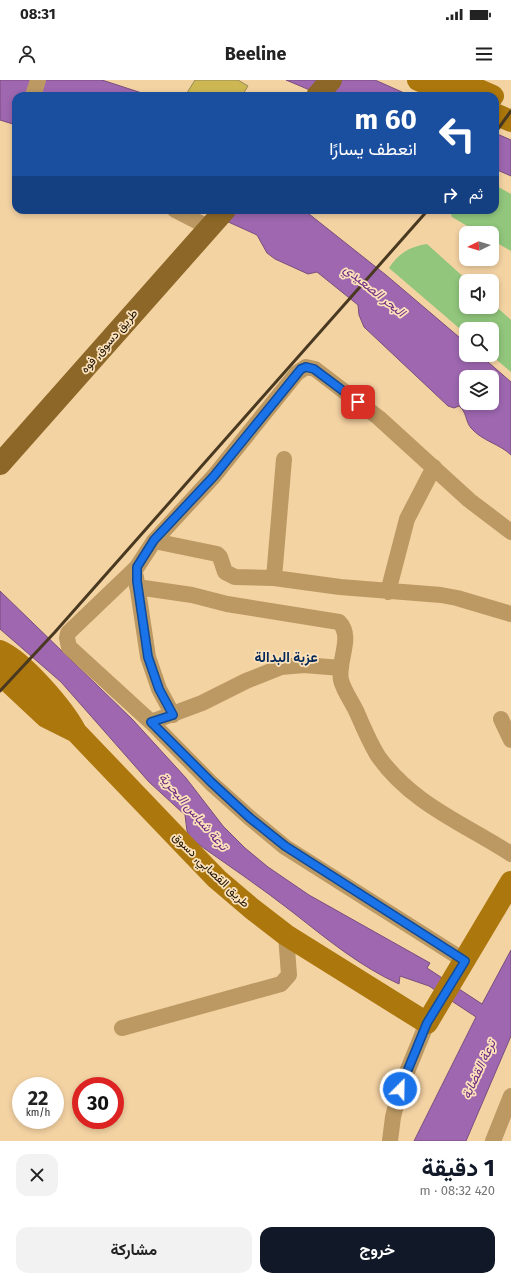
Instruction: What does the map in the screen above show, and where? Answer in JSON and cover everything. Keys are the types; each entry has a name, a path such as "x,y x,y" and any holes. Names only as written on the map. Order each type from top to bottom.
{"main road":[{"path":"321,92 331,80"},
{"path":"456,80 484,92"},
{"path":"428,82 447,92"},
{"path":"499,98 511,104"},
{"path":"499,116 511,121"},
{"name":"طريق دسوق, فوه","path":"0,464 218,219"},
{"name":"طريق القصابي, دسوق","path":"0,650 22,668 58,705 76,732 217,879 286,935 427,1023"},
{"name":"طريق القصابي, دسوق","path":"0,674 46,717 76,732"},
{"path":"427,1023 511,882"}],"street":[{"path":"34,92 38,80"},
{"path":"194,214 218,219"},
{"path":"461,968 285,846 250,818 217,788 151,722 70,647 67,638 68,633 137,567 154,540 214,476 297,373 306,367 314,369 379,418 469,500 511,532"},
{"path":"274,578 284,460"},
{"path":"388,592 407,519 434,467"},
{"path":"154,540 217,554 220,557 225,572 235,577 274,578 388,592 457,598 511,614"},
{"path":"137,567 137,587 150,663 159,689 173,715"},
{"path":"137,587 192,595 227,604 339,622 343,626 346,635 341,668 343,686 378,755 407,789 443,815 511,854"},
{"path":"151,722 173,715 281,667 304,665 341,668"},
{"path":"501,719 511,740"},
{"path":"122,1028 281,984 289,974 286,935"},
{"path":"390,1141 396,1102 427,1023"},
{"path":"493,1141 511,1096"}],"green space":[{"path":"499,187 511,194 511,251 499,244 499,226 467,226 452,217 451,214 499,214"},
{"path":"427,244 460,274 459,274 459,314 499,314 499,309 511,320 511,372 499,362 499,322 459,322 459,328 389,268 397,258 415,247"}],"water":[{"path":"0,80 102,80 139,92 12,92 12,124 0,120"},
{"path":"286,80 375,80 402,92 314,92"},
{"path":"499,135 511,140 511,176 499,171"},
{"name":"البحر الصعيدي","path":"211,214 309,214 386,275 459,337 459,362 488,362 497,370 459,370 459,406 454,408 448,406 364,327 359,315 358,305 317,272 308,274 275,259 267,253 257,235"},
{"path":"499,372 511,382 511,455 507,451 475,432 469,425 463,410 499,410"},
{"path":"0,591 133,720 186,778 223,826 245,848 268,867 309,895 430,963 427,968 482,1004 511,950 511,1036 466,1141 414,1141 476,1017 429,986 400,976 399,984 371,970 320,934 270,895 191,839 187,831 185,815 149,782 61,682 0,629"}],"building":[{"path":"195,80 238,80 248,86 244,92 188,92"}],"railway":[{"path":"499,128 511,111"},
{"path":"0,691 55,632 424,214"}],"district":[{"name":"عزبة البدالة","path":"286,657"}],"route":[{"path":"358,402 314,369 306,367 301,369 214,476 154,540 137,567 136,575 144,636 153,676 173,715 151,722 211,782 250,818 285,846 465,961 427,1023 400,1089"}],"water label":[{"name":"ترعة شباس البحرية","path":"194,811"},
{"name":"ترعة القضابة","path":"478,1069"}]}
